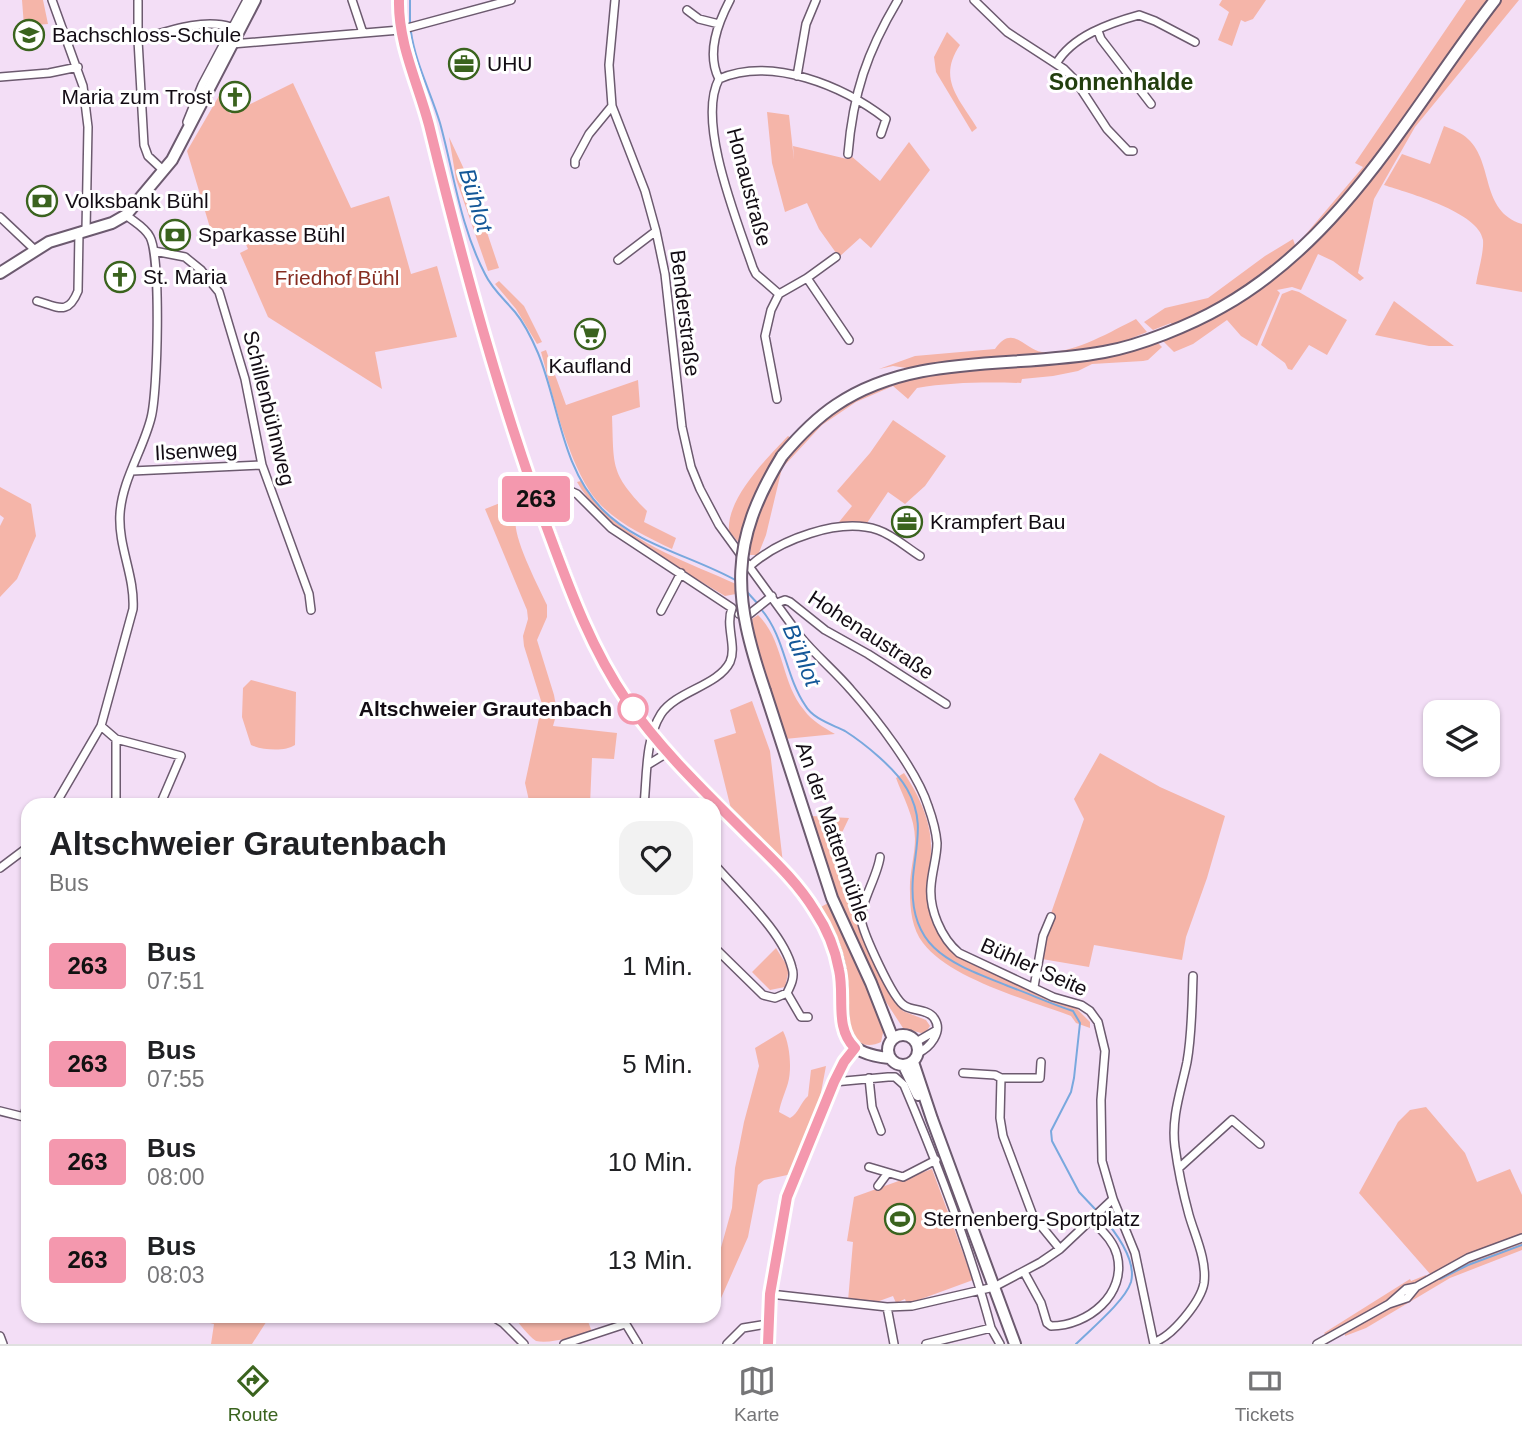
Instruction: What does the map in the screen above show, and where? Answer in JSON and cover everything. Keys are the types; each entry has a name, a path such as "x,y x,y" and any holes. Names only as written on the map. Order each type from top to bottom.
{"main road":[{"path":"0,273 49,242 119,220 126,215 164,171 181,145 255,0"},
{"path":"398,0 402,29 469,284 534,493 584,625 618,687 652,735 712,798"},
{"name":"An der Mattenmühle","path":"893,1045 871,983 832,898 749,642 741,585 742,556 753,512 765,484 782,456 816,420 859,392 908,374 1090,354 1132,345 1180,327 1222,307 1255,287 1331,220 1385,153 1494,0"},
{"path":"721,807 788,874 814,909 836,953 841,984 842,1026 847,1039 855,1048 867,1054 912,1038 913,1056 932,1119 1015,1344"},
{"path":"893,1045 898,1065 913,1056"}],"street":[{"path":"37,301 62,309 68,307 75,298 78,291 83,231 88,127 83,86 52,0"},
{"path":"181,145 180,137 202,85 247,0"},
{"path":"352,0 363,33"},
{"path":"232,44 402,29 511,0"},
{"name":"Benderstraße","path":"615,0 609,65 612,106 645,191 656,231 664,274 685,448 700,489 719,525"},
{"name":"Honaustraße","path":"730,0 719,24 714,60 719,79 713,96 713,119 722,176 753,268 779,295"},
{"path":"797,76 806,24 816,0"},
{"path":"848,154 855,98 875,41 898,0"},
{"path":"974,0 1007,32 1056,64 1075,80 1107,129 1128,151 1133,151"},
{"path":"138,1 144,145 148,156 164,171"},
{"path":"687,10 699,19 719,24"},
{"path":"1056,64 1062,54 1074,44 1139,15 1195,42"},
{"path":"138,40 201,25 231,26"},
{"path":"1098,31 1101,39 1151,103"},
{"path":"0,77 49,73 78,67"},
{"path":"719,79 743,71 797,76 855,98 886,119 881,134"},
{"path":"575,164 589,134 612,106"},
{"path":"59,798 101,726 133,609 134,592 120,523 123,497 152,415 157,328 153,251 147,233 126,215"},
{"path":"0,217 35,250"},
{"path":"618,260 656,231"},
{"name":"Schillenbühnweg","path":"153,251 185,257 201,270 219,292 245,379 262,466 304,581 311,610"},
{"path":"777,399 765,336 766,324 779,295 836,257"},
{"path":"807,278 849,340"},
{"name":"Ilsenweg","path":"132,471 262,466"},
{"path":"534,493 566,489 577,494 611,528 747,616 762,603 775,600"},
{"name":"Bühler Seite","path":"719,525 811,650 852,690 905,761 921,788 937,843 930,888 934,916 945,936 959,953 1053,997 1081,1005 1090,1011 1098,1022 1105,1052 1101,1100 1102,1161 1113,1199 1135,1253 1154,1343"},
{"path":"750,566 762,555 797,537 850,528 876,529 920,556"},
{"path":"661,611 681,573"},
{"name":"Hohenaustraße","path":"775,600 790,602 825,630 946,704"},
{"path":"645,798 652,735 660,716 665,709 724,670 732,654 729,627 736,611"},
{"path":"101,726 116,739 181,756 163,798"},
{"path":"116,739 116,798"},
{"path":"649,764 667,753"},
{"path":"0,868 4,861 21,852"},
{"name":"An der Mattenmühle","path":"880,857 862,914 863,926 894,995 905,1006 936,1020 936,1030 930,1045 913,1056"},
{"path":"721,872 771,929 783,948 793,976 787,993 775,998 763,995 721,954"},
{"path":"1034,987 1043,936 1051,918"},
{"path":"1154,1343 1171,1334 1202,1291 1204,1279 1203,1263 1175,1146 1175,1108 1188,1056 1193,976"},
{"path":"787,993 801,1017 808,1017"},
{"path":"768,1344 770,1294 787,1197 834,1082 855,1048"},
{"path":"963,1073 1040,1078 1041,1062"},
{"path":"834,1082 888,1077 901,1081 936,1160 982,1290 991,1328 999,1344"},
{"path":"1002,1077 1000,1118 1003,1136 1033,1216 1060,1249"},
{"path":"869,1078 872,1107 881,1131"},
{"path":"0,1111 21,1116"},
{"path":"1180,1167 1232,1120 1260,1144"},
{"path":"869,1167 903,1177 936,1160"},
{"path":"878,1186 887,1174"},
{"path":"770,1294 887,1307 912,1306 994,1287 1060,1249 1113,1199"},
{"path":"1024,1272 1041,1303 1047,1323 1051,1326 1074,1322 1093,1312 1111,1295 1118,1278 1112,1244 1094,1218"},
{"path":"1317,1344 1390,1304 1399,1293 1416,1287 1468,1258 1522,1238"},
{"path":"887,1307 894,1344"},
{"path":"503,1323 524,1344"},
{"path":"564,1344 616,1323"},
{"path":"625,1323 638,1344"},
{"path":"727,1344 743,1328 767,1324"},
{"path":"926,1344 991,1328"},
{"path":"0,1336 3,1344"}],"green space":[{"path":"22,0 43,0 48,24 24,26"},
{"path":"1222,0 1266,0 1253,19 1245,22 1241,20 1232,46 1218,40 1229,12 1219,5"},
{"path":"1466,0 1489,0 1377,154 1329,213 1300,241 1363,167 1355,163"},
{"path":"1500,0 1519,0 1415,127 1374,199 1358,273 1364,278 1360,281 1333,261 1318,254 1301,290 1292,287 1277,290 1280,293 1257,346 1241,336 1227,320 1193,344 1174,352 1162,340 1219,313 1269,280 1315,241 1356,197 1430,101"},
{"path":"947,32 960,45 950,68 951,78 958,98 977,128 972,132 936,72 934,57"},
{"name":"Friedhof Bühl","path":"293,83 351,208 389,196 411,274 437,266 457,337 375,352 382,389 268,317 240,253 248,249 240,231 214,241 187,151 223,89 230,114"},
{"path":"767,112 789,115 794,160 793,146 847,159 850,155 880,181 909,142 930,170 871,248 860,238 839,257 819,229 807,203 785,212 772,163"},
{"path":"1444,126 1463,135 1476,149 1493,198 1509,218 1522,224 1522,292 1476,284 1483,240 1479,230 1469,221 1441,205 1384,185 1402,154 1430,164"},
{"path":"449,137 470,182 499,268 488,271 456,179"},
{"path":"1293,239 1296,248 1247,287 1199,314 1153,330 1144,322 1165,308 1208,298"},
{"path":"499,281 524,306 542,342 537,344 516,309 495,284"},
{"path":"1292,290 1347,320 1327,355 1309,345 1292,370 1261,345 1282,294"},
{"path":"1394,301 1454,346 1429,346 1375,335"},
{"path":"1136,319 1147,332 1127,340 1128,342 1069,354 914,369 893,366 879,369 915,356 995,349 1007,338 1018,340 1042,352 1066,350"},
{"path":"1157,342 1162,347 1148,360 1143,361 1092,364 1078,371 1022,379 1021,383 969,383 917,388 908,399 893,386 856,402 822,425 782,468 766,535 758,555 750,555 749,544 760,510 769,487 788,456 816,426 868,393 887,385 927,375 1072,362 1129,351"},
{"path":"546,350 566,405 638,380 640,407 612,416 616,468 626,487 647,511 644,522 676,538 672,549 616,518 589,490 560,423 541,352"},
{"path":"893,420 946,456 925,486 905,504 888,492 865,526 835,527 852,506 837,491 870,453"},
{"path":"788,436 791,438 758,487 739,543 729,531 734,506 750,479"},
{"path":"581,481 610,517 629,532 671,555 736,584 736,594 725,596 624,533 590,501 577,482"},
{"path":"0,487 31,504 36,536 17,579 0,597 0,526 4,518 0,515"},
{"path":"527,492 532,505 518,515 516,528 527,562 547,605 547,617 537,640 554,695 557,712 553,726 617,733 614,759 592,758 590,798 528,798 525,783 542,704 524,646 527,610 485,509"},
{"path":"758,615 773,637 796,699 818,724 835,734 785,739 756,641 752,619"},
{"path":"251,680 296,692 295,745 273,750 251,745 242,717 243,688"},
{"path":"752,701 770,751 783,863 732,813 714,740 736,733 730,710"},
{"path":"1100,753 1160,787 1225,816 1186,937 1182,960 1094,945 1089,967 1042,959 1043,936 1084,819 1074,799"},
{"path":"904,773 927,820 931,840 928,907 934,926 944,942 957,957 1077,1009 1090,1022 1090,1028 1076,1023 1071,1016 971,978 935,956 923,943 914,925 910,905 914,831 911,815 896,778"},
{"path":"811,816 849,818 837,843 837,851 857,920 896,1002 903,1011 926,1020 930,1026 926,1032 903,1028 886,1002 844,913"},
{"path":"830,902 884,1028 881,1042 877,1044 862,1044 850,1031 847,1020 847,981 819,908"},
{"path":"776,948 789,969 785,987 770,990 752,972"},
{"path":"783,1031 789,1049 790,1071 779,1112 790,1118 808,1096 811,1070 826,1066 819,1103 792,1174 764,1180 758,1185 748,1237 721,1298 721,1248 732,1208 735,1168 744,1122 759,1066 755,1048"},
{"path":"1426,1107 1465,1153 1477,1182 1510,1169 1522,1195 1522,1235 1466,1256 1431,1275 1359,1193 1398,1122 1410,1110"},
{"name":"Sternenberg-Sportplatz","path":"932,1169 973,1280 913,1302 906,1302 905,1299 896,1303 893,1296 871,1304 848,1301 853,1242 847,1241 854,1197"},
{"path":"1522,1242 1522,1250 1450,1278 1366,1328 1345,1336 1391,1306 1408,1300 1414,1293 1446,1273"},
{"path":"1426,1275 1426,1278 1327,1336 1324,1333 1410,1279 1411,1281"},
{"path":"210,1323 266,1323 252,1344 211,1344 214,1324"},
{"path":"518,1323 589,1323 592,1332 542,1342 530,1336"}],"waterway":[{"name":"Bühlot","path":"410,0 410,26"},
{"name":"Bühlot","path":"411,32 440,123 463,219 476,256 491,284 519,317 533,342 569,455 588,492 616,522 632,532 737,581"},
{"name":"Bühlot","path":"748,593 758,604"},
{"name":"Bühlot","path":"761,609 775,632 798,693 808,710 870,749 902,781 913,800 918,822 913,902 917,922 925,938 951,961 1073,1011 1080,1023 1071,1092 1051,1131 1052,1141 1079,1192 1096,1210"},
{"name":"Bühlot","path":"1076,1344 1115,1306 1131,1282 1128,1255 1118,1236 1100,1214"},
{"path":"1440,1279 1468,1265 1522,1245"}],"bus line":[{"name":"263","path":"399,0 398,15 403,44 428,122 469,284 534,493 574,600 584,625 628,703 667,753 711,798"},
{"name":"263","path":"721,808 788,874 820,919 836,953 841,984 842,1026 847,1039 855,1048 834,1082 787,1197 770,1294 768,1344"}],"place":[{"name":"Bachschloss-Schule","path":"29,35"},
{"name":"UHU","path":"464,64"},
{"name":"Maria zum Trost","path":"235,97"},
{"name":"Volksbank Bühl","path":"42,201"},
{"name":"Sparkasse Bühl","path":"175,235"},
{"name":"St. Maria","path":"120,277"},
{"name":"Kaufland","path":"590,334"},
{"name":"Krampfert Bau","path":"907,522"},
{"name":"Altschweier Grautenbach","path":"633,709"},
{"name":"Sternenberg-Sportplatz","path":"900,1219"}],"district":[{"name":"Sonnenhalde","path":"1121,82"}]}
